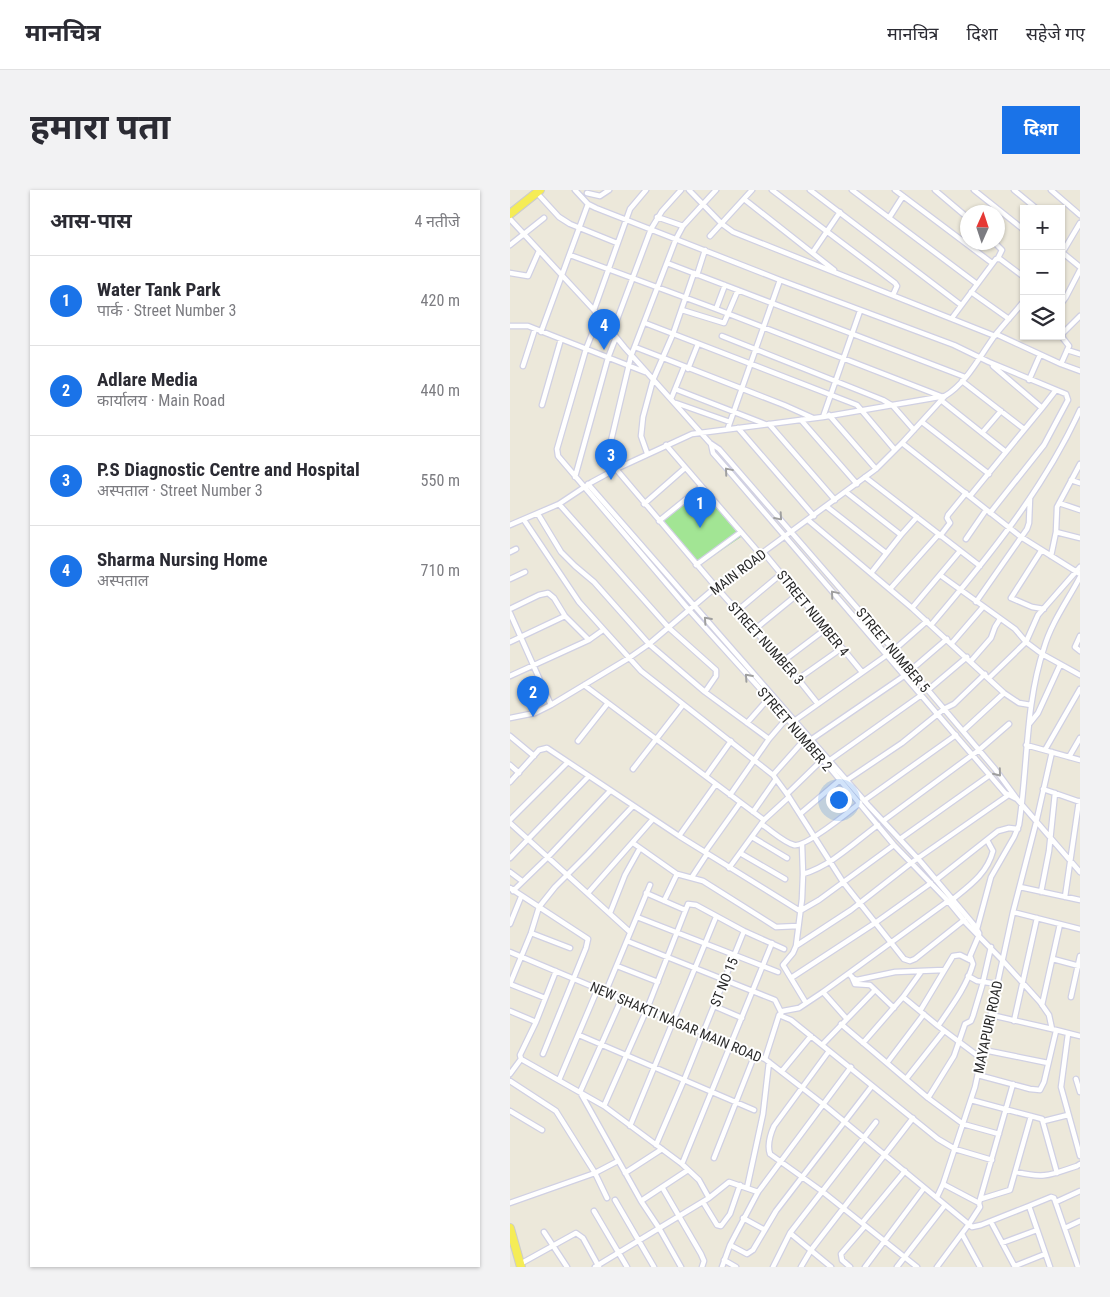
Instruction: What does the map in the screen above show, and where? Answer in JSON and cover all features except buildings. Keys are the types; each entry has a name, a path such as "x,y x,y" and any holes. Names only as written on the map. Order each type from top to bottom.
{"main road":[{"path":"510,206 536,191"},
{"path":"510,214 536,191"},
{"path":"510,1228 521,1265"}],"street":[{"path":"575,190 588,204 860,311 954,345 1029,380 1066,394 1068,398 1059,420 1044,445 966,539"},
{"path":"583,199 588,191 600,196 609,190"},
{"path":"594,310 630,209 646,190"},
{"path":"575,477 614,335 651,229 657,217 681,190"},
{"path":"689,190 722,224 733,232 996,335 1080,371"},
{"path":"616,468 609,452 631,356 676,239 683,226 716,190"},
{"path":"710,236 752,190"},
{"path":"772,190 895,283 896,288 893,295"},
{"path":"810,190 961,305"},
{"path":"852,190 976,284"},
{"path":"895,190 992,263"},
{"path":"935,190 960,211"},
{"path":"974,190 1020,227"},
{"path":"1014,190 1031,205"},
{"path":"1051,190 1080,215"},
{"path":"536,191 560,217 579,229 617,243"},
{"path":"889,218 903,196"},
{"path":"744,199 837,272"},
{"path":"541,332 588,204"},
{"path":"813,252 840,212"},
{"path":"657,217 683,226"},
{"path":"510,245 544,218"},
{"name":"STREET NUMBER 5","path":"510,219 594,310 631,356 710,443 719,449 792,532 979,750 1036,823 1080,872"},
{"path":"1064,250 1080,223"},
{"path":"647,453 642,441 641,429 653,380 705,250"},
{"path":"952,318 992,263 998,258 1002,250"},
{"path":"510,273 528,276 539,251"},
{"path":"570,255 764,326 943,398 1006,452"},
{"path":"1065,256 1080,268 1065,298"},
{"path":"998,258 1020,274"},
{"path":"667,263 964,379 1024,429"},
{"path":"728,428 780,280"},
{"path":"716,309 725,285"},
{"path":"682,310 722,324 725,322 738,290"},
{"path":"971,292 1009,319"},
{"name":"MAIN ROAD","path":"510,718 535,714 629,658 669,628 716,587 876,469 943,398 964,379 1020,306"},
{"path":"823,417 860,311"},
{"name":"STREET NUMBER 2","path":"599,316 586,349 557,450 558,456 768,699 787,718 794,722 822,760 862,802 894,845 933,881 964,920 1004,960 1042,1005 1049,1015 1054,1030"},
{"path":"1062,364 1069,345 1062,337 1063,333 1080,316"},
{"path":"645,323 856,405 895,450"},
{"path":"510,326 528,326 646,372"},
{"path":"524,366 535,329"},
{"path":"722,336 837,381 893,406 914,430"},
{"path":"542,405 561,340"},
{"path":"698,344 675,389 673,401 730,422"},
{"path":"635,348 814,419"},
{"path":"1067,350 1080,354"},
{"path":"1029,380 1040,355"},
{"path":"988,362 1042,408"},
{"path":"675,389 768,424 835,500"},
{"path":"890,590 950,523 947,518 948,515 989,474 1056,390"},
{"path":"510,525 560,504 588,484 616,468 647,453 701,432 814,419 943,398"},
{"path":"931,625 980,566 1030,498 1060,451 1080,410"},
{"path":"826,411 876,469"},
{"path":"982,433 1001,411"},
{"path":"801,420 857,484"},
{"path":"922,422 989,474"},
{"path":"738,428 814,516"},
{"path":"710,443 714,453 920,696 1008,795 1017,799"},
{"path":"902,443 968,494 1008,528 1079,574"},
{"name":"STREET NUMBER 4","path":"666,445 740,532 781,574 862,672"},
{"path":"1051,556 1056,532 1058,503 1080,464"},
{"name":"STREET NUMBER 3","path":"616,468 696,565 818,704"},
{"path":"644,504 685,468"},
{"path":"865,477 980,566"},
{"path":"1071,480 1080,483"},
{"path":"588,484 794,722 812,739 847,780 862,802 884,822 918,859 933,881"},
{"path":"659,521 702,487"},
{"path":"846,492 900,535"},
{"path":"976,602 1029,523 1030,498"},
{"path":"1058,503 1080,510"},
{"path":"560,504 669,628 716,670 716,676 705,692"},
{"path":"826,506 886,553"},
{"path":"538,514 561,552 594,582 649,644 705,692 769,739"},
{"path":"871,573 900,535 917,517"},
{"path":"524,520 570,590 603,630 641,671 682,706 754,759 774,777 843,882 904,958 915,959 964,920"},
{"path":"808,520 950,641 1004,693 1019,703 1031,705"},
{"path":"696,565 740,532"},
{"path":"1056,532 1080,538"},
{"path":"510,552 516,549"},
{"path":"912,608 960,551"},
{"path":"1042,551 1011,598 1032,607 1044,609"},
{"path":"938,1026 956,1001 972,967 971,950 978,932 991,877 1018,829 1031,705 1042,654 1047,639 1079,574 1080,567"},
{"path":"510,579 525,572"},
{"path":"737,611 781,574"},
{"path":"847,780 902,743 944,709 954,704 1026,642 1038,615 1079,574"},
{"path":"940,576 1014,629 1026,642 1042,654 1080,676"},
{"path":"510,609 539,595 548,593 554,598 565,616 589,640"},
{"path":"754,630 798,594"},
{"path":"911,670 950,641 983,607"},
{"path":"510,613 551,705"},
{"path":"510,642 565,616"},
{"path":"971,661 991,638 1000,619"},
{"path":"794,722 894,650 927,621"},
{"path":"782,662 827,628"},
{"path":"510,676 589,640 603,630"},
{"path":"1080,636 1075,647 1080,651"},
{"path":"798,679 842,648"},
{"path":"928,690 966,657"},
{"path":"1029,724 1038,713 1060,665"},
{"path":"812,739 904,676"},
{"path":"584,685 658,739 792,844 796,845 815,837 956,735"},
{"path":"1045,750 1080,689"},
{"path":"963,731 1004,693"},
{"path":"830,760 920,696"},
{"path":"747,723 768,699"},
{"path":"578,741 608,703"},
{"path":"633,769 682,706"},
{"path":"730,795 754,759 787,718"},
{"path":"884,822 979,750 1009,724"},
{"path":"510,736 534,756"},
{"path":"1069,757 1080,738"},
{"path":"753,812 774,777 805,739"},
{"path":"706,776 731,742"},
{"path":"1026,746 1080,760"},
{"path":"510,782 539,750 544,748 800,912"},
{"name":"MAYAPURI ROAD","path":"937,1197 955,1149 978,1075 1013,912 1052,752"},
{"path":"729,868 763,822 822,760"},
{"path":"567,762 510,822 527,840 630,932"},
{"path":"510,765 519,773"},
{"path":"900,839 990,775"},
{"path":"510,858 588,777"},
{"path":"800,814 840,780"},
{"path":"679,836 716,784"},
{"path":"1043,789 1080,802 1065,898"},
{"path":"543,1054 588,943 588,938 521,897 512,889 548,857 610,791"},
{"path":"796,946 860,903 912,863 1013,792"},
{"path":"1041,892 1055,793"},
{"path":"692,877 740,803"},
{"path":"545,998 510,984 531,933 539,907 555,887 632,806"},
{"path":"588,893 653,819"},
{"path":"804,874 830,861 878,825"},
{"path":"792,978 875,923 1002,829 1018,829"},
{"path":"752,837 787,858"},
{"path":"780,1014 806,1003 851,976 892,943 978,880 994,851 987,840"},
{"path":"633,843 676,874 703,881 776,927 798,926"},
{"path":"802,844 804,874 796,946 793,953 783,964 806,1003"},
{"path":"800,912 894,845"},
{"path":"610,913 625,875 640,848"},
{"path":"740,853 785,879"},
{"path":"510,872 522,881"},
{"path":"664,901 676,874"},
{"path":"606,991 650,885"},
{"path":"1020,887 1080,900"},
{"path":"646,893 685,910"},
{"path":"510,924 521,897"},
{"path":"950,900 978,932"},
{"path":"604,1106 658,982 688,904 693,904 744,931 784,949"},
{"path":"1013,912 1080,929"},
{"path":"637,916 778,972"},
{"path":"630,1126 656,1068 716,917"},
{"path":"1014,1021 1037,918"},
{"path":"1042,1005 1060,924"},
{"name":"ST NO 15","path":"656,1145 744,931"},
{"path":"531,933 570,948"},
{"path":"627,941 775,1000 780,1014 767,1061 763,1114 747,1188"},
{"path":"682,1164 772,943"},
{"path":"928,1098 954,1056 965,1024 971,1021 984,982 991,947"},
{"name":"NEW SHAKTI NAGAR MAIN ROAD","path":"510,952 704,1032 767,1061 823,1104 969,1224"},
{"path":"887,1063 922,1013 944,970 955,955 960,955 972,961"},
{"path":"1071,997 1080,956"},
{"path":"1053,959 1079,966"},
{"path":"617,966 658,982"},
{"path":"851,976 857,980 887,973 944,970"},
{"path":"510,1074 521,1059 520,1055 536,1022 556,971"},
{"path":"863,1043 903,997 921,972"},
{"path":"851,976 855,984 869,984 894,1008"},
{"path":"968,976 973,980 998,984"},
{"path":"559,1080 598,988"},
{"path":"822,1045 840,1024 875,990"},
{"path":"823,992 846,1018"},
{"path":"903,997 982,1059"},
{"path":"580,1092 622,998"},
{"path":"714,1006 742,1018"},
{"path":"510,1012 536,1022"},
{"path":"780,1014 791,1020 851,1067 938,1139 955,1149 992,1160"},
{"path":"991,1016 1080,1036"},
{"path":"840,1024 928,1098 963,1124 999,1134"},
{"path":"978,1075 1040,1090 1044,1082 1054,1030"},
{"path":"906,1079 944,1031"},
{"path":"1065,1033 1061,1086 1080,1156"},
{"path":"579,1035 754,1110"},
{"path":"782,1071 811,1036"},
{"path":"984,1050 1048,1063"},
{"path":"829,1051 771,1132 770,1154 864,1224 917,1267"},
{"path":"714,1158 755,1054"},
{"path":"521,1059 604,1106 682,1164 703,1185 709,1198"},
{"path":"722,1267 742,1218 758,1192 851,1067"},
{"path":"1076,1079 1080,1092"},
{"path":"510,1081 556,1111 607,1198"},
{"path":"937,1267 980,1209 980,1201 1013,1084"},
{"path":"730,1245 744,1254 751,1253 776,1212 872,1086"},
{"path":"580,1092 641,1201 681,1267"},
{"path":"971,1100 1044,1121 1068,1115"},
{"path":"510,1111 542,1130"},
{"path":"943,1184 980,1201 1010,1190 1031,1116"},
{"path":"801,1267 811,1250 913,1118"},
{"path":"1044,1121 1057,1173"},
{"path":"774,1267 790,1233 876,1122"},
{"path":"625,1173 662,1150"},
{"path":"510,1203 594,1173 618,1161"},
{"path":"1016,1172 1037,1177 1057,1173 1080,1164"},
{"path":"641,1201 688,1170"},
{"path":"850,1267 842,1260 841,1254 905,1172"},
{"path":"521,1265 573,1234 579,1234 597,1266 703,1202 729,1182 758,1192"},
{"path":"703,1202 717,1226 721,1226 730,1214 740,1185"},
{"path":"662,1187 702,1254 704,1261 702,1267"},
{"path":"865,1267 924,1188"},
{"path":"1056,1202 1080,1191"},
{"path":"969,1224 975,1227 991,1222 1051,1196 1056,1202 1078,1267"},
{"path":"615,1200 654,1267"},
{"path":"897,1267 945,1205"},
{"path":"1029,1206 1050,1267"},
{"path":"594,1211 627,1267"},
{"path":"742,1218 765,1230"},
{"path":"1065,1228 1080,1221"},
{"path":"991,1222 1015,1266 1045,1254"},
{"path":"1002,1243 1037,1230"},
{"path":"544,1232 566,1267"},
{"path":"790,1233 830,1267"},
{"path":"962,1234 980,1267"},
{"path":"724,1260 736,1267"}],"green space":[{"path":"702,491 741,537 700,565 663,521"}],"place":[{"name":"Sharma Nursing Home","path":"604,350"},
{"name":"P.S Diagnostic Centre and Hospital","path":"611,480"},
{"name":"Water Tank Park","path":"700,528"},
{"name":"Adlare Media","path":"533,717"}]}
